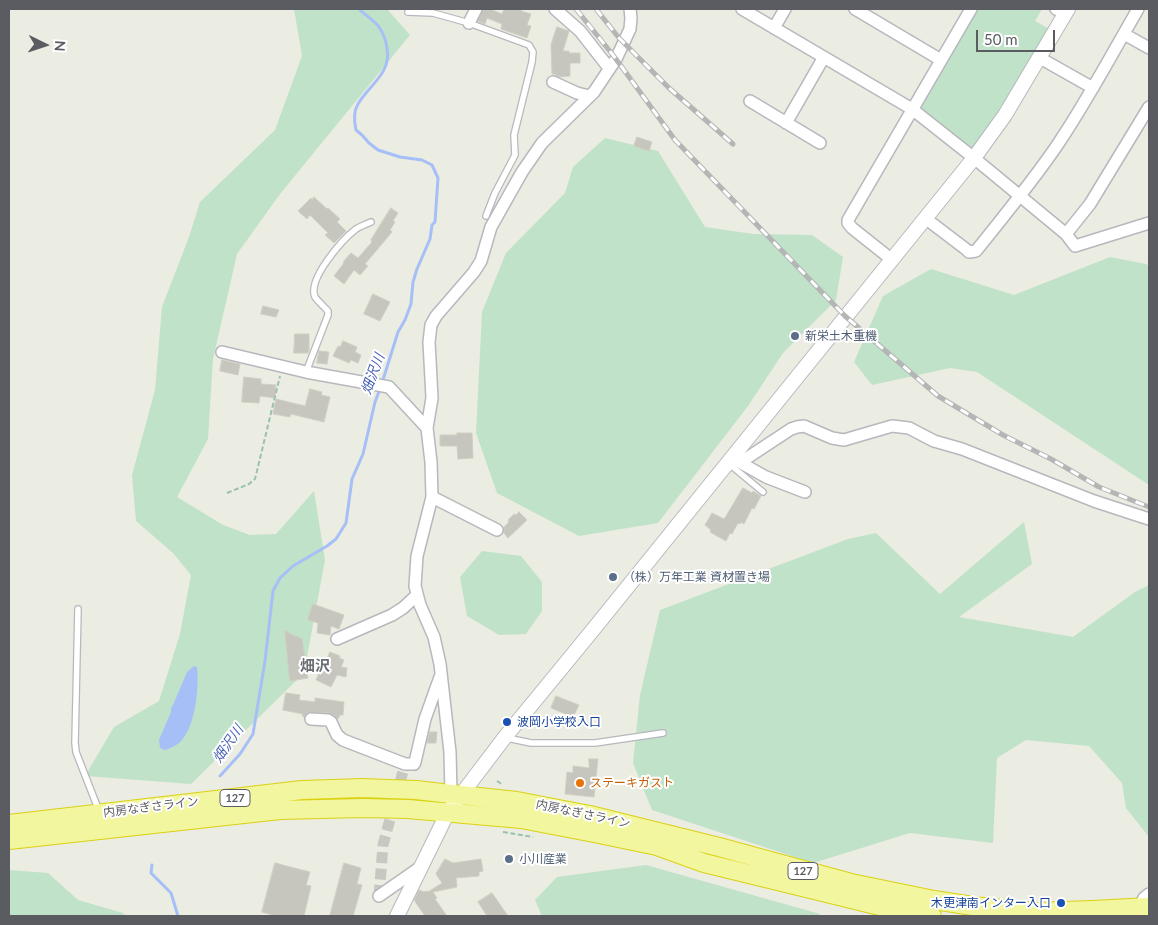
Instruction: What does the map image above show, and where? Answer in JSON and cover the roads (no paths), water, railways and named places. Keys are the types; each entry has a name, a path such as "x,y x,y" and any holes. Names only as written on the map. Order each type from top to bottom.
{"highway":[{"name":"内房なぎさライン","path":"9,824 302,790 362,788 416,790 517,801 590,815 719,847 851,883 944,902 1036,912 1144,906"},
{"name":"内房なぎさライン","path":"9,840 280,810 363,808 448,812 521,819 648,844 704,863 887,908 932,916"}],"street":[{"path":"469,23 476,9"},
{"path":"555,9 580,31 609,68"},
{"path":"456,795 441,675 434,638 420,605 415,586 417,556 432,496 428,428 432,398 429,342 431,325 436,316 474,272 481,261 492,227 522,172 542,143 594,92 630,29 630,9"},
{"path":"742,9 912,109 1066,234 1075,246 1149,222"},
{"path":"774,28 785,9"},
{"path":"855,9 941,60"},
{"path":"892,259 852,228 848,220 970,9"},
{"path":"925,218 967,250 976,252 1044,165 1093,88 1138,9"},
{"path":"397,916 456,795 598,624 974,158 1005,115 1040,58 1063,10"},
{"path":"1124,34 1149,48"},
{"path":"786,123 824,57"},
{"path":"1040,58 1093,88"},
{"path":"553,82 577,93 589,96"},
{"path":"750,101 820,143"},
{"path":"1066,234 1090,204 1149,107"},
{"path":"222,352 306,372 389,387 428,428"},
{"path":"731,459 747,458 797,427 804,426 832,438 844,440 892,426 909,428 934,441 962,449 1094,501 1149,519"},
{"path":"731,459 766,477 805,492"},
{"path":"432,496 497,530"},
{"path":"337,639 392,615 417,595"},
{"path":"311,718 331,722 337,735 343,740 405,764 414,764 425,719 441,675"},
{"path":"380,896 422,866"}],"lane":[{"path":"408,12 433,13 469,23 529,45 533,52 514,135 515,155 495,193 486,216"},
{"path":"306,372 328,315 328,311 315,297 314,287 317,276 339,246 356,229 370,222"},
{"path":"731,459 763,492"},
{"path":"78,609 75,744 76,752 99,814"},
{"path":"504,737 531,743 595,743 663,733"}],"water":[{"path":"194,666 197,667 197,685 191,724 180,742 165,750 160,748 159,740 187,672"}],"waterway":[{"name":"畑沢川","path":"359,9 375,22 380,29 386,42 388,57 383,72 356,107 354,117 356,130 378,150 400,157 422,160 432,165 438,178 435,222 432,225 430,239 413,282 411,304 398,332 382,383"},
{"name":"畑沢川","path":"220,776 240,754 253,734 265,661 273,591 280,578 293,566 336,539 346,523 352,479 363,454 375,402 380,389"},
{"name":"畑沢川","path":"152,865 151,873 171,893 178,916"}],"tunnel":[{"path":"379,896 383,845 405,764"}],"railway":[{"path":"576,9 613,55 675,140 845,316 938,396 1003,435 1051,459 1099,487 1149,507"},
{"path":"596,9 619,38 669,88 733,144"}],"place":[{"name":"新栄土木重機","path":"795,336"},
{"name":"（株）万年工業 資材置き場","path":"613,577"},
{"name":"波岡小学校入口","path":"507,722"},
{"name":"ステーキガスト","path":"580,783"},
{"name":"小川産業","path":"509,859"},
{"name":"木更津南インター入口","path":"1061,903"}],"district":[{"name":"畑沢","path":"315,666"}]}
